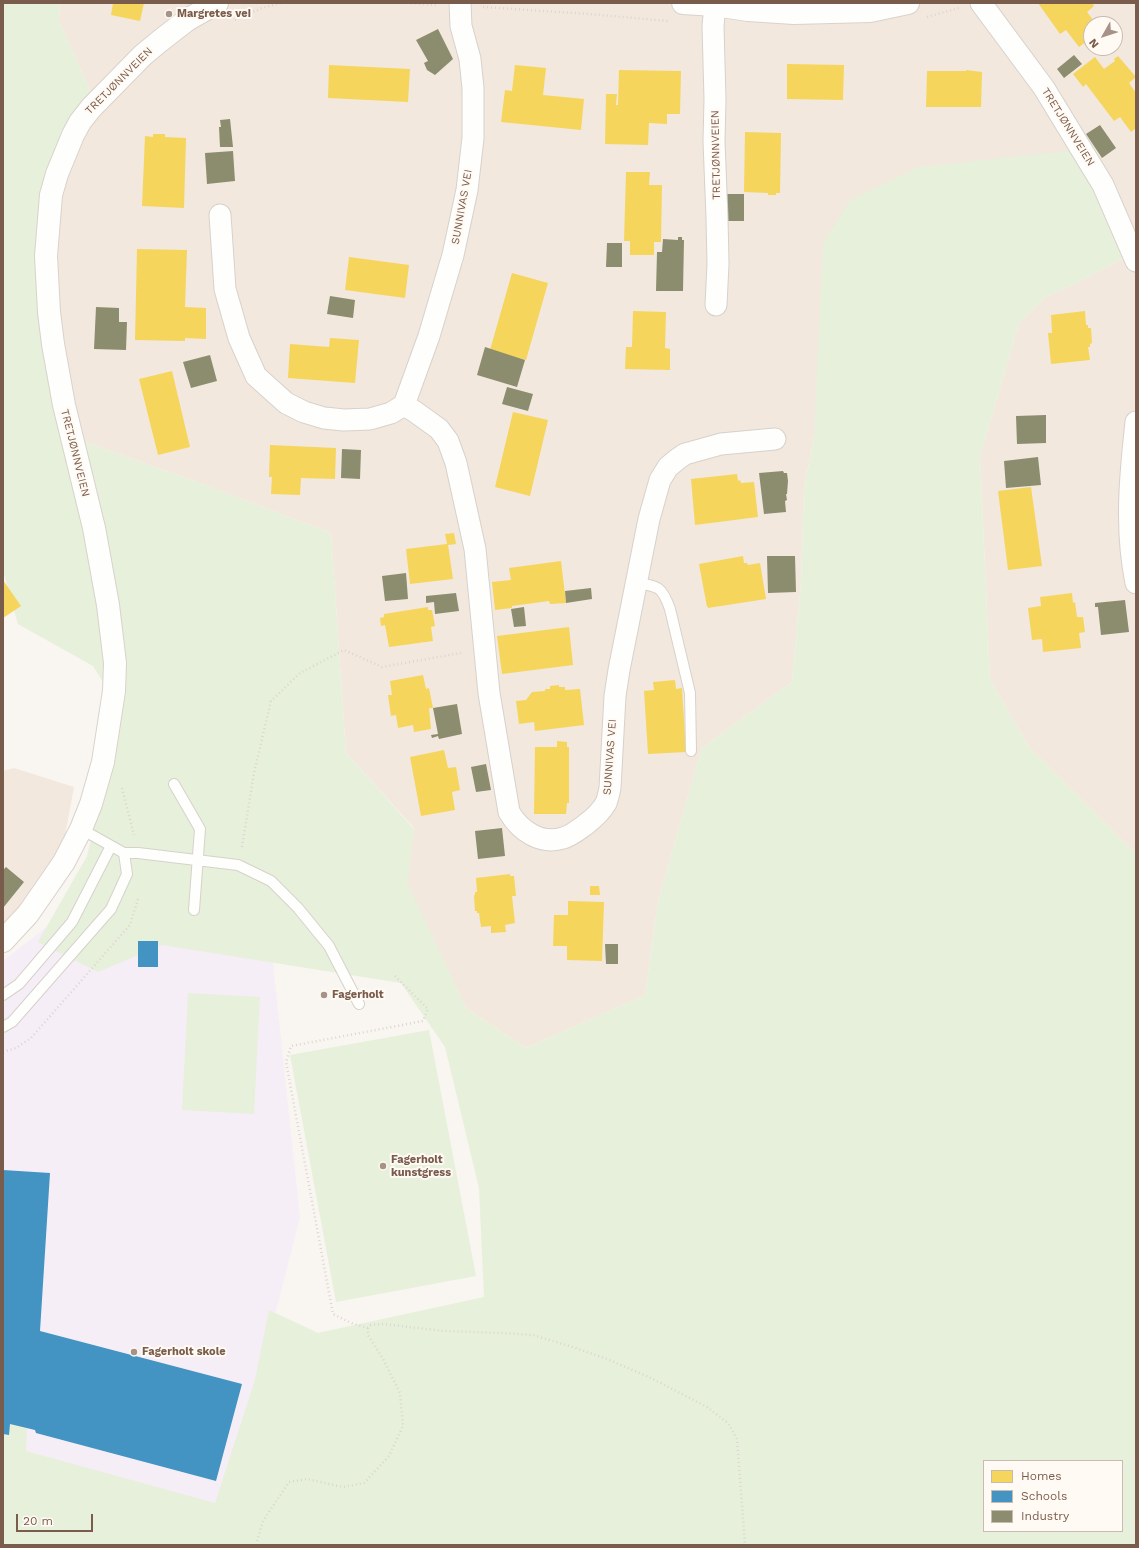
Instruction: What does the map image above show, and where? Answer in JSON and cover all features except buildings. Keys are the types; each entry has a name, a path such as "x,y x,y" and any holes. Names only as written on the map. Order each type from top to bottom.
{"street":[{"name":"TRETJØNNVEIEN","path":"3,941 28,914 64,862 81,829 91,804 104,762 112,710 115,663 108,605 94,528 64,405 49,312 46,256 51,195 57,174 73,135 80,122 91,108 143,55 187,20 217,3"},
{"name":"SUNNIVAS VEI","path":"460,3 461,26 470,60 473,88 472,138 467,190 453,255 429,336 404,405 439,429 448,442 456,463 475,549 489,693 509,812 514,820 528,833 540,838 565,838 575,833 592,819 607,802 610,788 615,696 636,583 656,493 660,480 668,467 685,454 721,444 775,439"},
{"path":"683,3 748,7 794,13 870,11 908,3"},
{"name":"TRETJØNNVEIEN","path":"981,3 1044,88 1103,185 1136,261"},
{"name":"TRETJØNNVEIEN","path":"714,5 713,26 718,264 716,305"},
{"path":"220,216 225,289 239,338 256,376 286,403 304,412 324,418 344,420 370,419 391,413 404,405"},
{"path":"1136,422 1131,471 1129,522 1136,583"}],"lane":[{"path":"636,583 653,585 660,589 667,599 690,693 691,751"},
{"path":"174,784 200,829 194,910"},
{"path":"81,829 124,853 138,853 238,865 271,881 298,908 329,946 359,1004"},
{"path":"3,995 19,984 72,922 111,846"},
{"path":"3,1027 12,1022 111,909 127,874 124,853"}],"path":[{"path":"228,23 262,8 281,3"},
{"path":"238,865 254,772 271,701 300,673 344,650 382,667 484,648"},
{"path":"368,1328 333,1314 286,1062 291,1046 423,1021 428,1009 395,976"},
{"path":"368,1328 373,1324 383,1324 444,1331 533,1335 607,1359 651,1378 707,1407 728,1422 737,1439 745,1545"},
{"path":"256,1545 263,1521 289,1482 307,1479 342,1487 364,1482 389,1456 403,1426 400,1393 383,1359 368,1335 368,1328"}],"shaded area":[{"path":"60,3 1136,3 1136,851 1133,851 1029,747 990,680 980,456 1019,323 1047,296 1072,285 1132,254 1070,151 814,436 804,490 801,583 792,682 702,748 658,902 645,995 526,1048 466,1008 407,884 414,828 346,753 331,533 205,485 77,439 46,287 73,139 98,109 59,21"},
{"path":"14,768 74,787 54,894 3,954 3,771"},
{"name":"Fagerholt skole","path":"49,925 271,945 300,1217 222,1524 3,1487 3,961"}],"green space":[{"path":"3,3 60,3 59,21 98,109 73,139 46,287 77,439 205,485 331,533 346,753 414,829 408,884 466,1008 526,1048 645,995 658,902 702,748 792,682 801,583 804,490 814,436 823,243 851,199 919,167 1070,151 1132,254 1072,285 1047,296 1019,323 980,456 990,680 1029,747 1133,851 1136,851 1136,1545 3,1545 3,1381 29,1381 26,1451 215,1503 255,1380 269,1310 318,1333 484,1297 479,1188 445,1047 401,983 162,945 98,972 38,942 87,856 122,712 93,666 18,624 3,571"},
{"path":"188,993 260,997 254,1114 182,1110"},
{"name":"Fagerholt kunstgress","path":"429,1030 476,1276 336,1302 290,1055"}],"place":[{"name":"Margretes vei","path":"169,14"},
{"name":"Fagerholt","path":"324,995"},
{"name":"Fagerholt kunstgress","path":"383,1166"},
{"name":"Fagerholt skole","path":"134,1352"}]}
